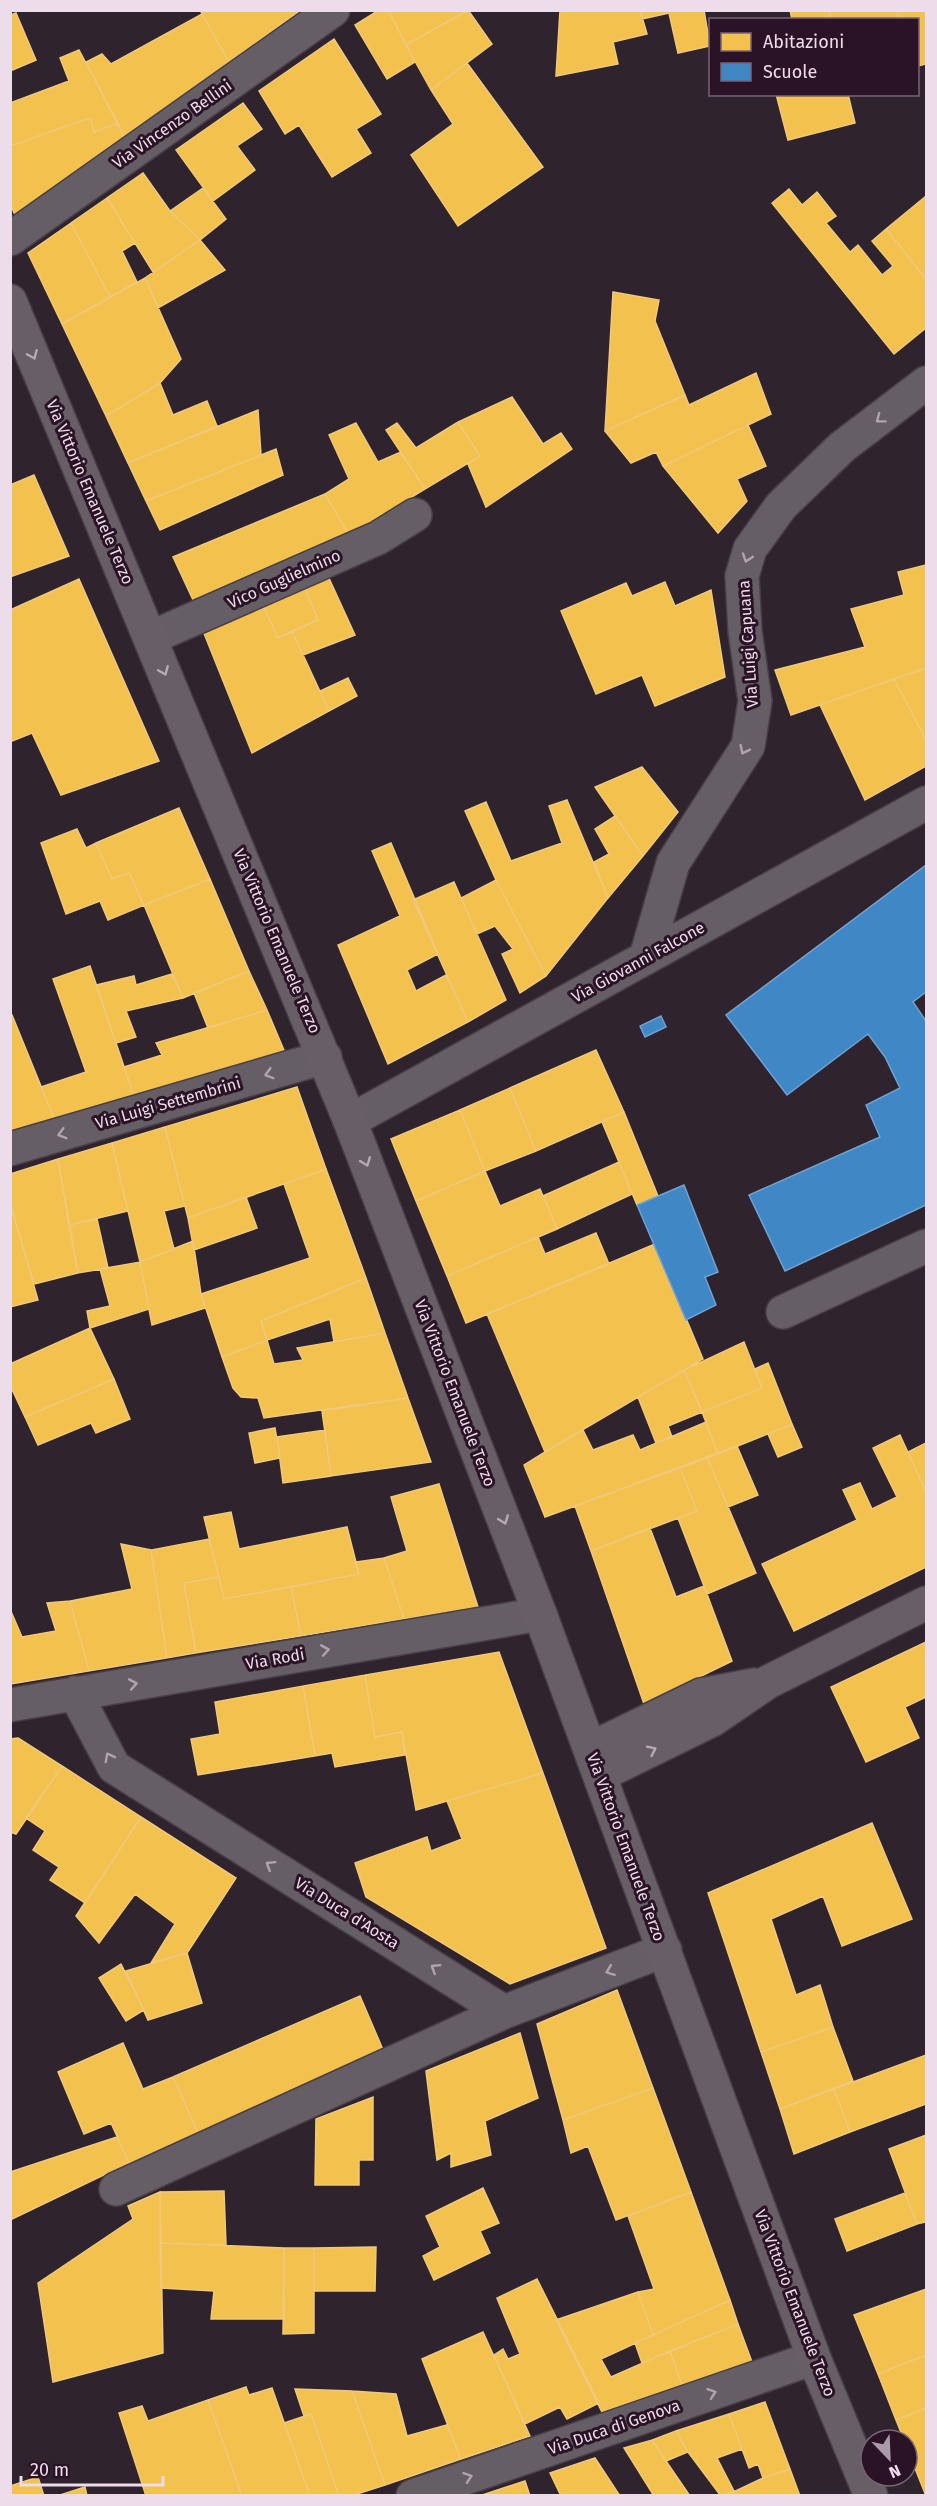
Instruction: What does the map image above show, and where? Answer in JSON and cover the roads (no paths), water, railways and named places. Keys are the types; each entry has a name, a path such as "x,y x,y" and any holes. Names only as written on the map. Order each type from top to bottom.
{"street":[{"name":"Via Vincenzo Bellini","path":"10,238 333,10"},
{"name":"Via Vittorio Emanuele Terzo","path":"10,301 325,1057 540,1614 814,2358 871,2496"},
{"name":"Via Luigi Capuana","path":"646,957 673,863 748,746 755,701 742,576 750,549 781,506 842,447 927,383"},
{"name":"Vico Guglielmino","path":"150,638 378,538 415,515"},
{"name":"Via Giovanni Falcone","path":"350,1121 927,803"},
{"name":"Via Luigi Settembrini","path":"10,1149 325,1057"},
{"path":"783,1312 927,1246"},
{"path":"595,1762 712,1720 768,1682 927,1603"},
{"name":"Via Rodi","path":"10,1705 540,1614"},
{"name":"Via Duca d'Aosta","path":"75,1693 114,1767 504,2012"},
{"path":"116,2189 504,2012 665,1950"},
{"name":"Via Duca di Genova","path":"413,2496 814,2358"}]}
